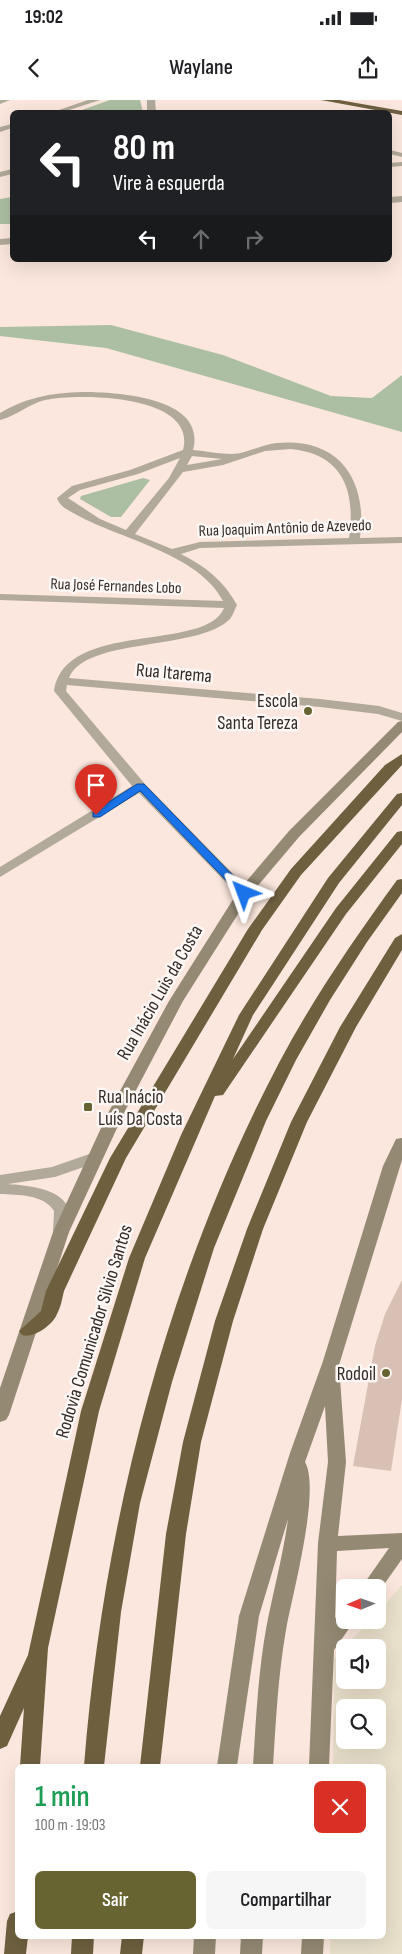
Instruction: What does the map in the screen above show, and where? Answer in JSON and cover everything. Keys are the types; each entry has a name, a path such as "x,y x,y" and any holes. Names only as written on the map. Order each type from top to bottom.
{"highway":[{"path":"325,100 384,110"},
{"path":"28,1331 49,1314 55,1291 118,1158 255,930 296,872 390,768 402,758"},
{"name":"Rodovia Comunicador Silvio Santos","path":"30,1764 38,1648 90,1411 137,1258 189,1135 246,1015 333,882 402,797"},
{"path":"189,1135 341,912 402,835"},
{"path":"94,1764 107,1649 127,1521 184,1305 220,1205 260,1112 333,981 402,883"},
{"path":"150,1764 176,1534 192,1442 224,1321 255,1229 299,1122 348,1027 402,938"},
{"path":"0,1740 38,1648"},
{"path":"15,1954 16,1939"},
{"path":"82,1954 83,1939"},
{"path":"131,1954 133,1939"}],"main road":[{"name":"Rua Inácio Luis da Costa","path":"0,1415 61,1232 137,1071 171,1008 244,893 294,834 402,725"},
{"path":"227,1764 249,1616 299,1453 332,1361 391,1166 402,1143"},
{"path":"319,1764 328,1543 337,1462 332,1361"},
{"path":"263,1764 267,1702 276,1630 294,1547 300,1500 299,1453"},
{"path":"328,1543 355,1544 402,1540"},
{"path":"377,1579 402,1545"},
{"path":"323,1648 338,1629"},
{"path":"204,1954 205,1939"},
{"path":"251,1954 252,1939"},
{"path":"312,1954 313,1939"}],"street":[{"path":"0,102 6,100"},
{"path":"68,110 96,100"},
{"path":"0,417 34,400 52,396 97,395 132,399 165,409 182,419 190,429 190,444 177,472 128,534"},
{"path":"140,470 177,472 221,462 252,451 279,446 307,447 327,454 340,464 350,481 356,502 357,527 354,541"},
{"path":"234,458 186,452 140,470 76,488 62,498 64,503 74,510 171,553 221,586 231,605 226,616 214,624 84,656 66,670 60,691 70,706 140,786 244,893"},
{"name":"Rua Joaquim Antônio de Azevedo","path":"171,553 200,545 402,540"},
{"name":"Rua José Fernandes Lobo","path":"0,597 231,605"},
{"name":"Rua Itarema","path":"62,680 320,703 379,710 402,717"},
{"path":"0,873 140,786"},
{"path":"0,1180 55,1172 95,1157"},
{"path":"0,1189 32,1192 56,1202 62,1211 61,1232"}],"shaded area":[{"path":"402,1585 402,1954 330,1954 330,1939 386,1939 386,1764 333,1764 334,1659 336,1657 336,1689 386,1689 386,1639 353,1639 362,1629 386,1629 386,1603"}],"green space":[{"path":"110,100 140,100 142,110 82,110"},
{"path":"10,197 10,224 0,224 0,199"},
{"path":"111,325 223,355 331,396 372,398 402,375 402,432 106,348 0,336 0,327"},
{"path":"143,478 150,480 121,517 111,517 80,499 81,496"}],"building":[{"name":"Rodoil","path":"402,1280 402,1399 391,1471 353,1466 375,1346 385,1314"}],"place":[{"name":"Escola Santa Tereza","path":"308,711"},
{"name":"Rua Inácio Luís Da Costa","path":"88,1107"},
{"name":"Rodoil","path":"386,1373"}],"route":[{"path":"96,815 140,786 244,893"}]}
